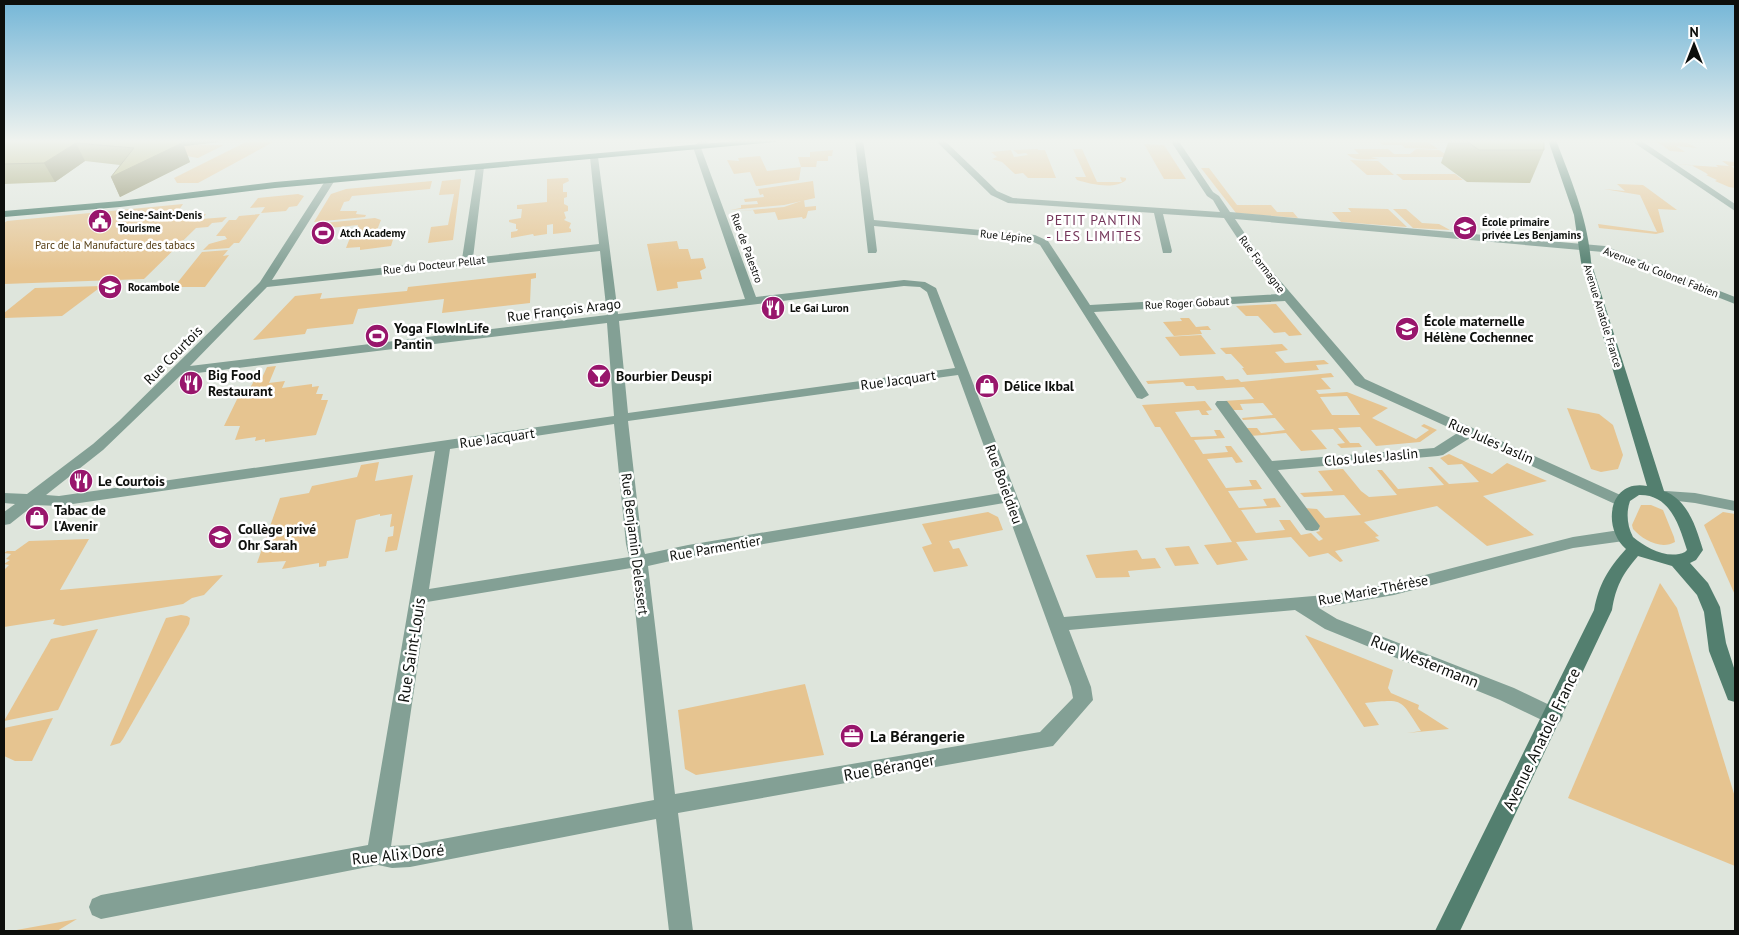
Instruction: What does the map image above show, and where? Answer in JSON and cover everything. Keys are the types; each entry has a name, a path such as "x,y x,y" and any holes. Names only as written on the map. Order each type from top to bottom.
{"main road":[{"path":"4,208 290,184"},
{"path":"4,214 120,204 275,185"}],"street":[{"name":"Rue Courtois","path":"4,520 98,447 178,371 264,284 328,184"},
{"path":"467,261 478,184"},
{"name":"Rue Benjamin Delessert","path":"597,184 613,319 622,418 621,430 634,544 639,561 681,931"},
{"name":"Rue de Palestro","path":"710,184 752,301"},
{"path":"864,184 872,251"},
{"name":"Avenue du Colonel Fabien","path":"983,184 994,194 1011,201 1227,215 1586,246 1605,249 1735,301"},
{"name":"Rue Formagne","path":"1203,184 1210,194 1216,198 1260,264 1360,382"},
{"name":"Avenue Anatole France","path":"1567,184 1586,246 1586,262 1650,467 1661,494"},
{"path":"1699,184 1735,208"},
{"path":"1158,210 1167,251"},
{"name":"Rue Lépine","path":"869,223 1016,236 1044,243 1142,395"},
{"name":"Rue du Docteur Pellat","path":"264,284 604,247"},
{"name":"Rue François Arago","path":"178,371 904,283 925,285"},
{"name":"Rue Boieldieu","path":"925,285 932,289 1081,687"},
{"name":"Rue Roger Gobaut","path":"1087,308 1287,297"},
{"name":"Rue Jacquart","path":"4,498 59,500 443,446 622,418 962,372"},
{"name":"Rue Jules Jaslin","path":"1360,382 1621,500"},
{"path":"1222,404 1312,526"},
{"name":"Clos Jules Jaslin","path":"1268,466 1438,452 1469,432"},
{"name":"Rue Saint-Louis","path":"378,854 443,446"},
{"path":"1661,494 1676,504 1694,550 1688,559 1661,558 1630,542 1619,518 1621,500 1629,492 1641,490 1735,506"},
{"name":"Rue Parmentier","path":"420,597 1009,497"},
{"name":"Rue Marie-Thérèse","path":"1057,624 1337,600 1394,589 1593,537 1630,542"},
{"name":"Avenue Anatole France","path":"1447,931 1603,610 1607,588 1620,566 1630,542"},
{"path":"1676,560 1695,578 1708,597 1714,614 1715,636 1720,657 1735,694"},
{"name":"Rue Westermann","path":"1298,603 1331,624 1507,694 1553,716"},
{"name":"Rue Béranger","path":"666,806 1046,740 1083,700 1081,687"},
{"name":"Rue Alix Doré","path":"101,907 378,854 392,857 410,856 641,813 666,806"}],"green space":[{"path":"404,184 431,184 430,189 352,196 349,201 344,202 340,211 357,211 356,214 366,215 365,217 314,222 331,194 346,189"},
{"path":"441,184 460,184 453,240 428,243 431,227 448,225 454,194 439,195"},
{"path":"547,184 564,184 563,192 567,192 564,204 568,206 568,211 564,212 566,218 564,220 571,223 569,228 571,232 553,234 553,224 547,225 547,234 534,236 533,234 511,238 511,232 518,229 516,229 516,224 509,222 509,220 521,218 522,209 517,209 517,205 547,202"},
{"path":"755,184 775,184 759,186 756,186"},
{"path":"795,184 813,184 815,198 784,205 730,210 741,208 741,205 758,204 757,201 745,202 744,199 764,197 763,194 760,195 758,189"},
{"path":"1093,184 1119,184 1116,185"},
{"path":"1213,184 1221,184 1237,205 1271,205 1277,212 1293,212 1298,218 1236,213"},
{"path":"1617,184 1643,185 1677,210 1658,209 1664,232 1656,234 1599,228 1598,224 1657,232 1640,195 1604,189 1625,191"},
{"path":"1721,184 1735,184 1735,188"},
{"path":"298,194 304,196 297,206 289,207 286,211 261,213 265,207 250,208 258,198"},
{"path":"804,200 805,207 816,206 816,210 808,211 806,218 803,219 802,217 778,220 775,212 755,214 753,210 730,212 784,207"},
{"name":"Parc de la Manufacture des tabacs","path":"183,204 179,210 181,212 175,212 171,217 206,214 202,219 227,217 222,222 212,223 208,227 196,228 144,279 4,284 4,223 7,221"},
{"path":"1348,208 1388,209 1407,227 1341,222 1332,212 1351,212"},
{"path":"1393,209 1406,209 1422,223 1439,224 1450,230 1413,228"},
{"path":"260,214 239,243 234,243 229,248 203,250 209,244 227,239 225,236 216,236 229,220 236,220 239,216"},
{"path":"375,218 381,220 377,230 396,230 391,246 360,250 360,247 346,248 353,230 357,230 358,225 321,229 324,223"},
{"path":"677,241 679,249 688,249 691,259 703,258 706,268 700,271 702,279 677,282 678,288 657,291 647,244"},
{"path":"228,250 223,256 229,255 205,287 174,287 202,252"},
{"path":"536,273 536,278 531,279 530,303 442,313 444,299 358,309 353,324 307,329 305,334 253,340 295,296 322,293 320,299 407,291 408,287"},
{"path":"102,286 62,316 4,318 4,313 35,288"},
{"path":"1276,304 1302,335 1289,336 1285,332 1274,333 1258,316 1246,316 1236,306"},
{"path":"1180,318 1189,318 1196,327 1208,326 1211,330 1200,330 1202,334 1174,336 1163,322 1182,321"},
{"path":"1201,335 1216,354 1180,356 1165,337"},
{"path":"1282,344 1288,350 1275,352 1285,363 1324,360 1329,364 1316,365 1319,370 1247,375 1242,368 1244,368 1231,354 1226,354 1220,348"},
{"path":"276,366 269,383 285,381 282,388 312,384 312,387 319,386 316,394 323,394 321,400 328,400 316,435 265,442 265,439 255,441 256,437 235,440 240,426 224,426 242,389 250,388 254,381 261,380 267,367"},
{"path":"1331,373 1334,377 1321,378 1331,389 1316,390 1319,394 1347,392 1388,408 1372,418 1416,439 1429,430 1421,426 1424,424 1437,430 1420,442 1376,446 1360,427 1338,428 1350,443 1359,443 1362,447 1341,448 1337,444 1345,443 1333,429 1311,430 1327,449 1301,451 1286,433 1250,436 1245,428 1257,428 1261,433 1285,430 1275,418 1243,420 1242,418 1273,415 1263,403 1240,404 1243,410 1231,410 1224,401 1254,399 1244,387 1197,390 1194,386 1186,386 1183,382 1148,384 1146,381 1223,376 1226,380 1238,379 1241,382","holes":["1347,396 1360,415 1332,415 1320,397"]},
{"path":"1205,401 1212,410 1206,411 1209,415 1202,415 1199,410 1175,412 1191,437 1217,436 1214,430 1220,430 1225,438 1194,440 1203,454 1228,452 1225,446 1231,446 1243,462 1236,463 1232,457 1207,459 1226,488 1252,486 1249,480 1256,480 1262,489 1228,491 1239,508 1267,506 1263,499 1275,498 1281,507 1241,510 1256,533 1285,530 1279,520 1290,520 1301,535 1311,533 1319,541 1323,539 1316,532 1320,531 1304,508 1317,509 1325,518 1361,515 1344,495 1304,497 1300,493 1333,491 1318,471 1343,469 1361,491 1369,497 1397,495 1377,470 1382,470 1398,489 1444,485 1428,467 1432,467 1449,484 1479,482 1462,464 1448,465 1440,458 1449,454 1492,474 1507,463 1547,481 1483,496 1534,535 1487,546 1437,506 1364,522 1379,536 1375,537 1380,541 1335,551 1343,561 1340,562 1328,553 1309,557 1291,537 1236,542 1248,560 1217,565 1204,545 1232,542 1160,427 1155,427 1142,405"},
{"path":"1567,408 1599,414 1613,425 1623,455 1618,469 1601,472 1591,469"},
{"path":"379,462 375,481 413,475 397,550 385,552 388,537 393,536 394,526 390,527 392,514 380,516 380,514 356,520 348,558 327,561 326,566 319,567 319,563 282,569 286,561 257,563 280,498 309,493 312,486 357,477 361,465"},
{"path":"1641,505 1651,505 1663,510 1675,542 1664,545 1652,543 1633,529 1632,525"},
{"path":"988,512 998,517 1003,530 949,541 953,549 959,548 968,566 934,572 922,547 932,544 922,524"},
{"path":"1723,512 1735,514 1735,595 1704,525"},
{"path":"89,539 60,590 223,575 204,595 192,598 183,604 63,626 53,624 55,619 4,627 4,570 9,565 4,564 10,560 6,559 11,554 4,553 15,551 29,541"},
{"path":"1189,546 1199,564 1175,566 1165,548"},
{"path":"1137,550 1142,559 1155,558 1161,568 1128,571 1130,577 1096,578 1086,555"},
{"path":"1660,583 1677,608 1735,797 1735,866 1568,798"},
{"path":"181,615 190,618 189,624 123,739 120,743 110,746 166,618"},
{"path":"98,629 58,710 4,721 51,639"},
{"path":"1305,635 1393,670 1388,688 1391,693 1419,705 1418,709 1449,729 1407,733 1421,731 1409,712 1400,703 1394,701 1365,703 1379,725 1364,727"},
{"path":"805,684 824,755 696,775 685,769 678,710"},
{"path":"53,718 32,761 15,761 4,756 4,728"},
{"path":"77,919 57,931 11,931"}],"place":[{"name":"Seine-Saint-Denis Tourisme","path":"100,221"},
{"name":"École primaire privée Les Benjamins","path":"1465,228"},
{"name":"Atch Academy","path":"323,233"},
{"name":"Rocambole","path":"110,287"},
{"name":"Le Gai Luron","path":"773,308"},
{"name":"École maternelle Hélène Cochennec","path":"1407,329"},
{"name":"Yoga FlowInLife Pantin","path":"377,336"},
{"name":"Bourbier Deuspi","path":"599,376"},
{"name":"Big Food Restaurant","path":"191,383"},
{"name":"Délice Ikbal","path":"987,386"},
{"name":"Le Courtois","path":"81,481"},
{"name":"Tabac de l'Avenir","path":"37,518"},
{"name":"Collège privé Ohr Sarah","path":"220,537"},
{"name":"La Bérangerie","path":"852,736"}],"district":[{"name":"PETIT PANTIN - LES LIMITES","path":"1094,228"}]}
